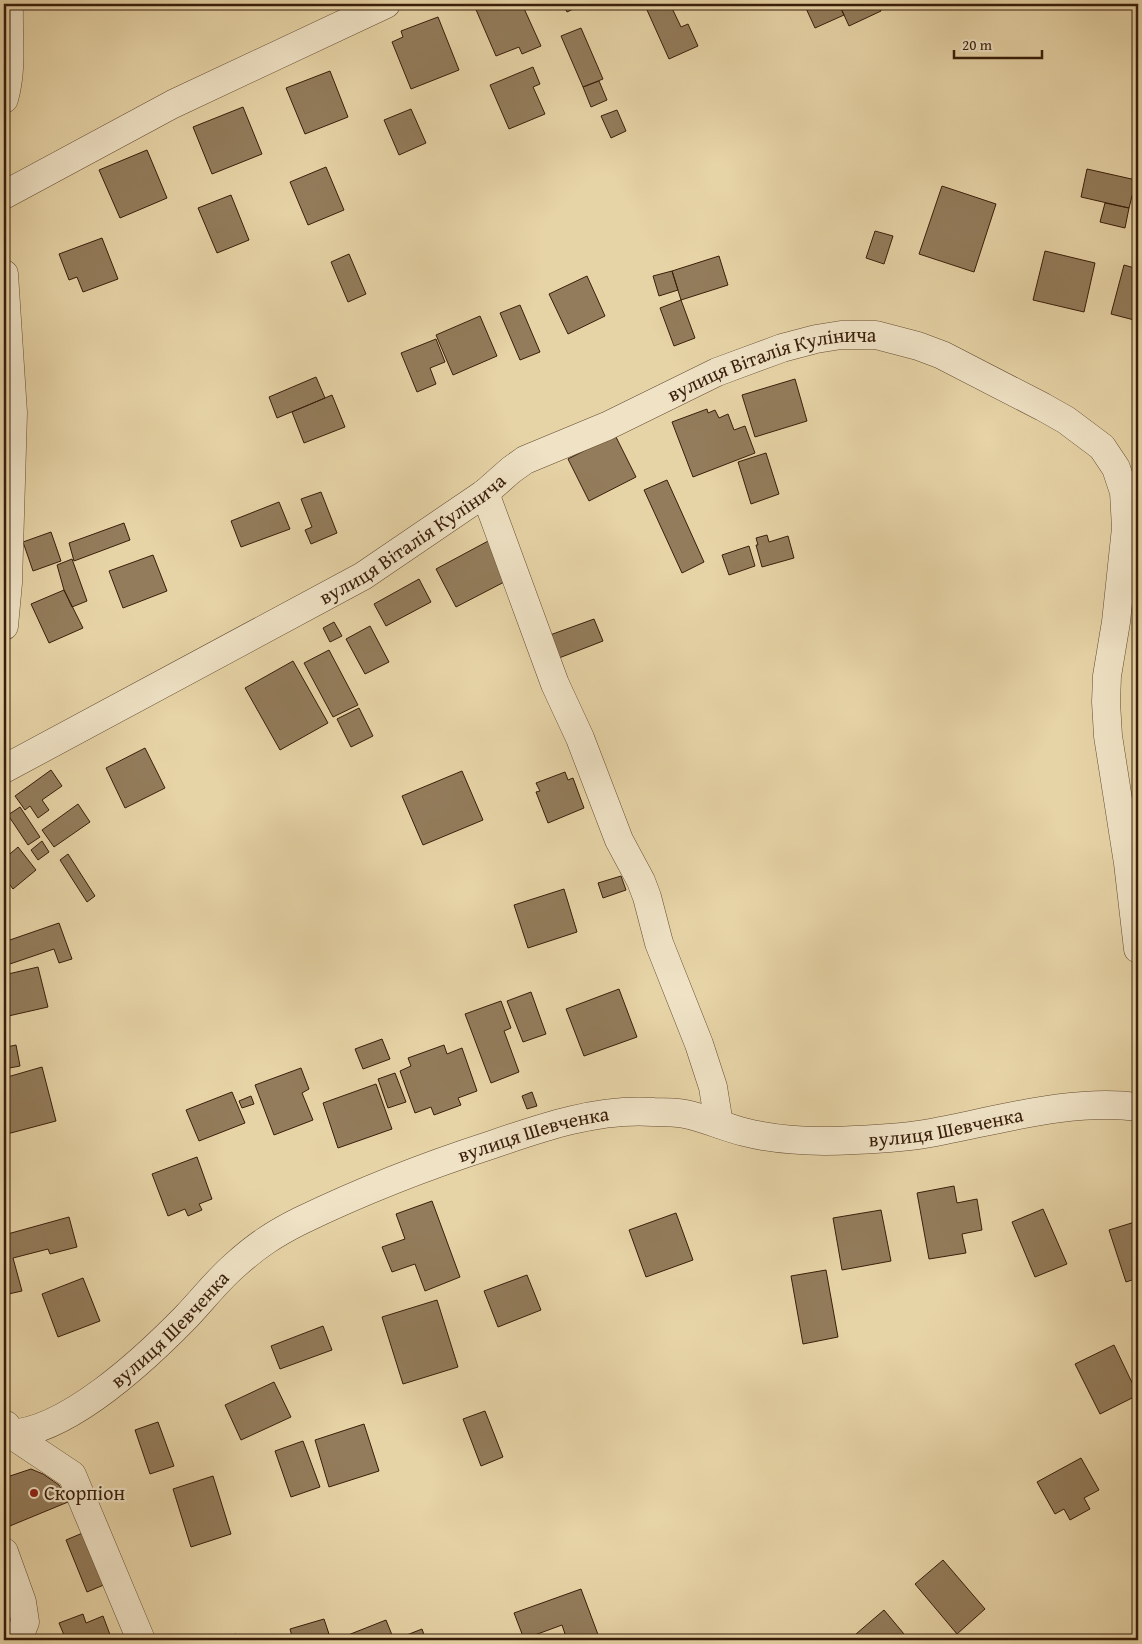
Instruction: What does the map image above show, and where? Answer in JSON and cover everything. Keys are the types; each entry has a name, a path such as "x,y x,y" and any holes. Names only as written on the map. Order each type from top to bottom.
{"street":[{"path":"4,99 8,84 9,4"},
{"path":"4,195 173,104 386,4"},
{"path":"4,274 13,413 8,583 4,626"},
{"name":"вулиця Віталія Кулінича","path":"4,769 363,576 485,493 525,460 607,426 717,372 782,348 816,339 842,335 876,335 918,346 942,355 1066,420 1102,446 1116,468 1124,492 1126,528 1116,622 1107,676 1106,702 1108,736 1128,863 1138,949"},
{"path":"485,493 555,684 580,738 619,840 641,881 647,897 659,942 700,1044 713,1087 720,1124"},
{"name":"вулиця Шевченка","path":"6,1430 40,1428 68,1415 118,1379 152,1351 231,1268 267,1238 392,1180 519,1135 572,1120 613,1113 650,1111 685,1114 743,1132 771,1137 854,1140 931,1133 1022,1115 1073,1108 1110,1105 1138,1107"},
{"path":"6,1430 72,1474 141,1640"},
{"path":"4,1552 22,1602 25,1622 18,1640"}],"building":[{"path":"522,4 541,46 522,54 519,47 496,56 474,5"},
{"path":"563,4 584,4 567,12"},
{"path":"660,4 670,4 681,27 688,24 698,46 669,59 647,10"},
{"path":"804,4 839,4 844,15 815,28"},
{"path":"839,4 878,4 881,11 849,26"},
{"path":"438,17 459,70 411,89 392,42 403,37 401,31"},
{"path":"581,28 603,79 583,87 561,36"},
{"path":"533,67 540,84 533,87 545,114 509,129 490,85"},
{"path":"330,71 348,117 305,134 286,88"},
{"path":"599,81 607,100 591,107 583,87"},
{"path":"243,107 262,154 212,174 193,127"},
{"path":"411,109 426,143 399,155 384,120"},
{"path":"617,110 626,131 611,138 601,116"},
{"path":"147,150 167,198 120,218 99,170"},
{"path":"326,167 344,210 308,225 290,182"},
{"path":"1087,169 1136,180 1129,208 1081,197"},
{"path":"942,186 996,204 974,272 919,254"},
{"path":"231,195 249,240 217,253 198,208"},
{"path":"1105,203 1129,208 1125,228 1100,222"},
{"path":"875,231 893,236 884,264 866,258"},
{"path":"102,238 118,279 83,292 77,277 69,280 59,254"},
{"path":"1045,251 1095,263 1084,312 1033,300"},
{"path":"349,254 366,294 348,302 331,262"},
{"path":"719,256 728,285 681,300 672,271"},
{"path":"1124,265 1138,269 1138,321 1111,314"},
{"path":"672,271 678,290 659,296 653,276"},
{"path":"587,276 605,316 568,334 549,294"},
{"path":"681,300 695,338 674,346 660,308"},
{"path":"520,305 540,352 520,360 500,313"},
{"path":"480,316 497,356 453,375 436,335"},
{"path":"436,339 445,362 430,368 436,384 417,392 401,353"},
{"path":"316,377 325,398 277,418 269,397"},
{"path":"795,379 807,421 755,437 742,395"},
{"path":"332,395 345,427 304,443 292,412"},
{"path":"707,409 708,413 715,410 719,418 728,414 734,430 745,426 755,453 693,477 672,422"},
{"path":"615,435 636,477 589,501 568,459"},
{"path":"766,453 779,494 751,504 738,462"},
{"path":"667,480 704,562 682,573 644,490"},
{"path":"321,492 337,533 311,544 305,530 312,527 301,499"},
{"path":"279,502 290,529 241,547 231,521"},
{"path":"124,523 130,540 74,561 69,543"},
{"path":"51,532 61,561 33,571 23,542"},
{"path":"767,535 769,542 788,536 794,558 762,567 756,538"},
{"path":"490,540 510,579 456,607 436,569"},
{"path":"749,546 755,566 729,575 722,555"},
{"path":"153,555 167,591 123,608 109,571"},
{"path":"72,559 87,601 72,607 64,590 57,565"},
{"path":"419,579 431,602 386,626 374,604"},
{"path":"64,590 83,628 49,643 31,604"},
{"path":"594,619 603,641 559,658 550,635"},
{"path":"334,622 342,636 330,642 323,628"},
{"path":"370,626 389,662 365,674 346,639"},
{"path":"329,650 358,705 333,717 304,663"},
{"path":"293,661 328,723 280,750 245,688"},
{"path":"359,708 373,736 351,747 337,719"},
{"path":"145,748 165,788 125,808 106,768"},
{"path":"51,770 62,786 42,800 49,810 38,818 30,806 25,810 15,796"},
{"path":"462,771 483,820 423,845 402,796"},
{"path":"565,772 568,780 573,778 584,808 548,823 536,792 540,791 536,783"},
{"path":"78,804 90,822 54,847 42,830"},
{"path":"20,807 40,837 28,845 8,815"},
{"path":"42,841 49,852 38,860 31,850"},
{"path":"18,847 36,870 13,889 4,877 4,859"},
{"path":"68,854 95,896 87,902 60,860"},
{"path":"621,876 626,890 603,898 598,883"},
{"path":"564,889 577,932 528,948 514,905"},
{"path":"59,923 72,959 59,963 54,949 4,966 4,942"},
{"path":"38,967 48,1007 4,1017 4,975"},
{"path":"619,989 637,1037 584,1056 566,1009"},
{"path":"531,992 546,1034 523,1042 507,1001"},
{"path":"501,1001 511,1028 504,1031 519,1072 491,1083 465,1014"},
{"path":"382,1039 390,1059 363,1069 355,1049"},
{"path":"6,1040 7,1047 16,1045 20,1066 4,1069 4,1041"},
{"path":"444,1045 447,1054 462,1048 477,1091 458,1098 461,1105 434,1115 431,1107 415,1113 400,1071 411,1066 408,1058"},
{"path":"42,1067 56,1121 7,1134 4,1121 4,1078"},
{"path":"301,1068 309,1089 302,1093 313,1120 274,1135 255,1085"},
{"path":"395,1073 406,1102 388,1108 378,1079"},
{"path":"376,1084 392,1129 338,1148 323,1103"},
{"path":"232,1092 245,1123 199,1141 186,1110"},
{"path":"532,1092 537,1106 527,1109 522,1096"},
{"path":"251,1096 254,1104 242,1108 239,1101"},
{"path":"197,1157 212,1199 199,1204 202,1210 188,1216 185,1209 168,1216 152,1174"},
{"path":"954,1186 957,1203 977,1199 982,1230 962,1234 966,1253 929,1259 917,1193"},
{"path":"432,1201 460,1277 425,1291 415,1264 392,1272 382,1247 405,1239 396,1214"},
{"path":"1043,1209 1067,1264 1035,1277 1012,1222"},
{"path":"881,1210 891,1261 842,1270 833,1218"},
{"path":"676,1213 693,1260 646,1277 629,1230"},
{"path":"69,1217 77,1247 50,1254 48,1249 13,1258 22,1291 4,1295 4,1235"},
{"path":"1138,1221 1138,1278 1126,1282 1109,1230"},
{"path":"826,1270 838,1337 803,1344 791,1276"},
{"path":"527,1275 541,1310 498,1327 484,1291"},
{"path":"83,1278 100,1321 58,1337 42,1294"},
{"path":"437,1300 458,1367 403,1384 382,1317"},
{"path":"323,1326 332,1350 280,1369 271,1346"},
{"path":"1114,1345 1138,1395 1100,1414 1075,1364"},
{"path":"274,1382 291,1417 241,1440 225,1405"},
{"path":"485,1411 503,1457 481,1466 463,1419"},
{"path":"158,1422 174,1466 150,1474 135,1430"},
{"path":"364,1424 379,1471 329,1487 315,1440"},
{"path":"303,1441 320,1487 291,1497 275,1451"},
{"path":"1081,1458 1099,1490 1084,1498 1090,1509 1070,1520 1064,1509 1055,1514 1037,1482"},
{"name":"Скорпіон","path":"31,1469 43,1474 59,1485 68,1502 5,1528 4,1478"},
{"path":"213,1476 231,1534 191,1547 173,1489"},
{"path":"85,1532 106,1584 87,1592 66,1540"},
{"path":"943,1560 985,1609 957,1634 915,1584"},
{"path":"581,1589 600,1640 567,1640 562,1625 524,1639 514,1613"},
{"path":"884,1610 909,1640 849,1640"},
{"path":"83,1614 86,1623 103,1616 112,1640 66,1640 59,1623"},
{"path":"324,1619 331,1640 293,1640 290,1629"},
{"path":"386,1620 394,1640 344,1640 343,1637"},
{"path":"422,1629 426,1640 394,1640"},
{"path":"236,1634 238,1640 220,1640"}],"place":[{"name":"Скорпіон","path":"34,1493"}]}
